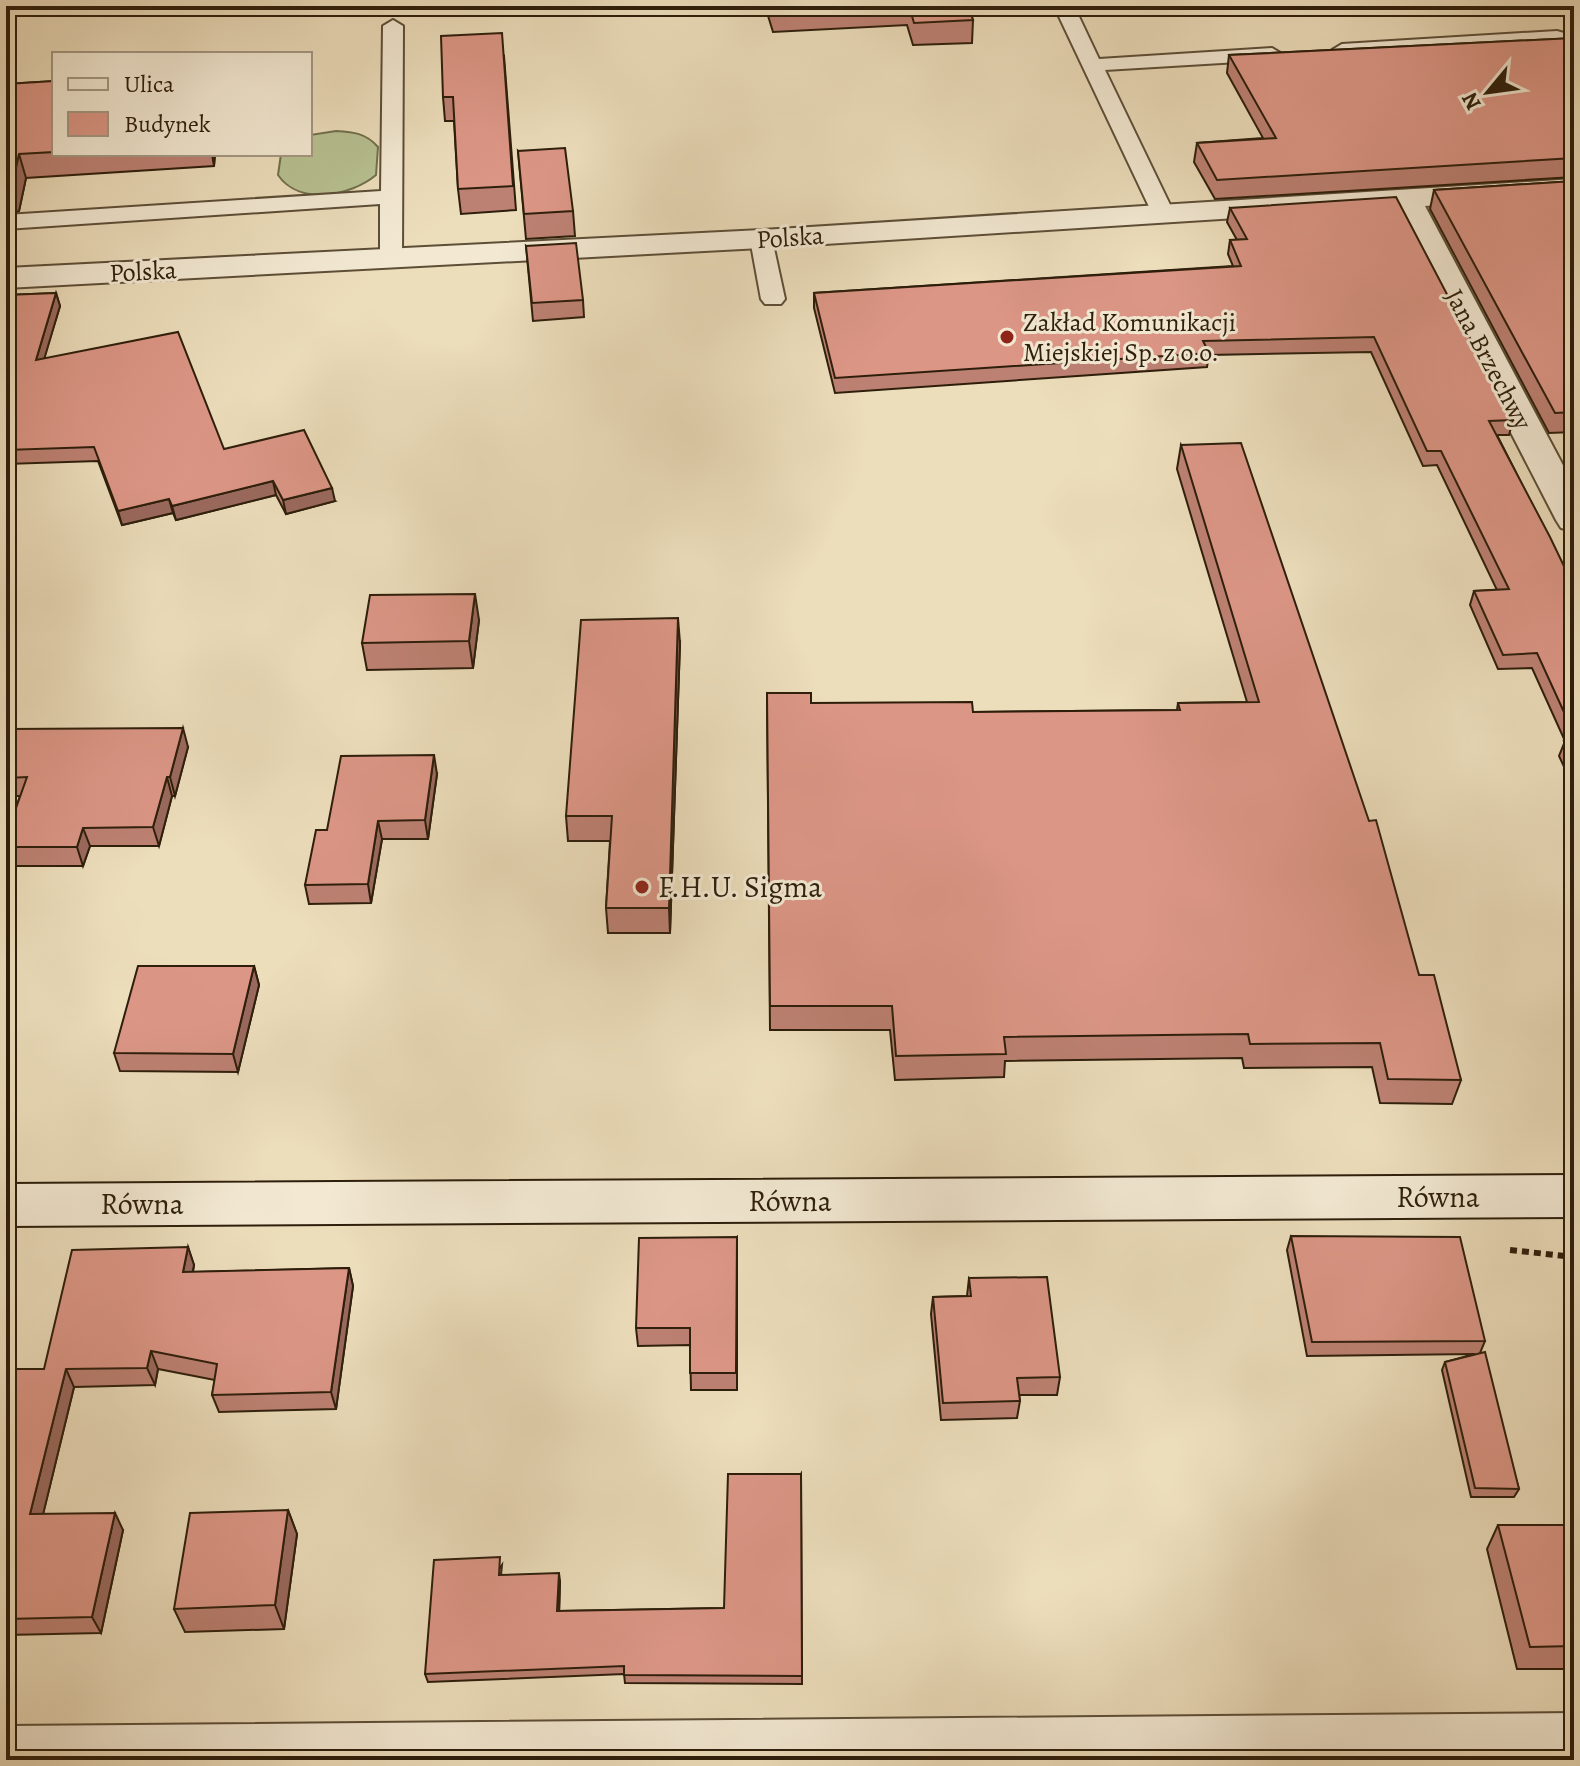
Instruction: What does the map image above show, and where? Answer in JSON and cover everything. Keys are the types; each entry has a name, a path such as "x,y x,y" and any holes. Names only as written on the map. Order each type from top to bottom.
{"street":[{"name":"Polska","path":"6,278 761,239 1574,188"},
{"name":"Jana Brzechwy","path":"1405,198 1574,520"},
{"name":"Równa","path":"6,1205 1574,1196"},
{"path":"6,1757 1574,1743"}],"lane":[{"path":"1064,6 1163,213"},
{"path":"391,258 393,26"},
{"path":"1324,51 1557,37"},
{"path":"1092,65 1293,53"},
{"path":"6,222 391,197"},
{"path":"761,239 773,299"}],"green space":[{"path":"336,131 359,134 369,139 378,147 376,175 353,188 326,194 299,191 287,185 278,175 281,156 312,156 312,135"}],"building":[{"path":"772,6 830,6 773,9"},
{"path":"909,6 968,6 973,20 914,23"},
{"path":"502,33 513,186 458,189 453,97 443,97 441,36"},
{"path":"1574,38 1574,158 1217,180 1197,143 1276,138 1229,55"},
{"path":"52,81 52,152 19,154 12,186 6,188 6,84"},
{"path":"565,148 573,211 524,214 518,151"},
{"path":"1574,181 1574,412 1555,413 1434,190"},
{"path":"1396,197 1513,420 1489,421 1574,587 1574,734 1537,653 1503,655 1474,591 1509,589 1441,451 1427,451 1374,337 1203,341 1209,353 835,378 814,293 1241,266 1230,240 1247,239 1230,208"},
{"path":"576,243 583,300 532,303 526,246"},
{"path":"56,293 36,360 178,332 224,449 304,430 332,488 283,500 273,481 172,506 169,499 118,511 94,447 6,450 6,295"},
{"path":"1241,443 1369,821 1376,820 1419,975 1434,975 1461,1080 1388,1079 1380,1043 1250,1044 1248,1034 1004,1037 1006,1054 896,1056 892,1006 770,1006 767,693 811,693 811,703 972,702 973,712 1180,710 1178,703 1259,702 1181,445"},
{"path":"475,594 469,641 362,643 370,595"},
{"path":"678,618 669,908 606,908 612,816 566,816 581,620"},
{"path":"183,728 153,827 83,828 77,847 6,847 6,836 27,777 6,778 6,729"},
{"path":"1564,741 1574,741 1574,761"},
{"path":"434,755 425,820 378,821 368,884 305,885 316,830 327,830 341,756"},
{"path":"138,966 254,966 233,1054 114,1053"},
{"path":"1291,1236 1460,1237 1485,1341 1312,1342"},
{"path":"737,1237 736,1373 690,1373 690,1328 636,1328 639,1238"},
{"path":"188,1247 183,1272 349,1268 331,1392 212,1395 217,1364 151,1351 147,1368 66,1369 30,1514 115,1513 92,1617 6,1619 6,1369 44,1369 72,1250"},
{"path":"1047,1277 1060,1377 1017,1378 1020,1401 943,1403 933,1297 971,1296 969,1278"},
{"path":"1485,1352 1519,1489 1475,1488 1445,1362"},
{"path":"728,1474 801,1474 802,1676 624,1675 624,1666 425,1674 434,1560 500,1557 499,1575 559,1573 557,1611 724,1608"},
{"path":"288,1510 275,1605 174,1609 190,1513"},
{"path":"1498,1525 1574,1525 1574,1646 1530,1647"}],"place":[{"name":"Zakład Komunikacji Miejskiej Sp. z o.o.","path":"1007,337"},
{"name":"F.H.U. Sigma","path":"642,887"}]}
